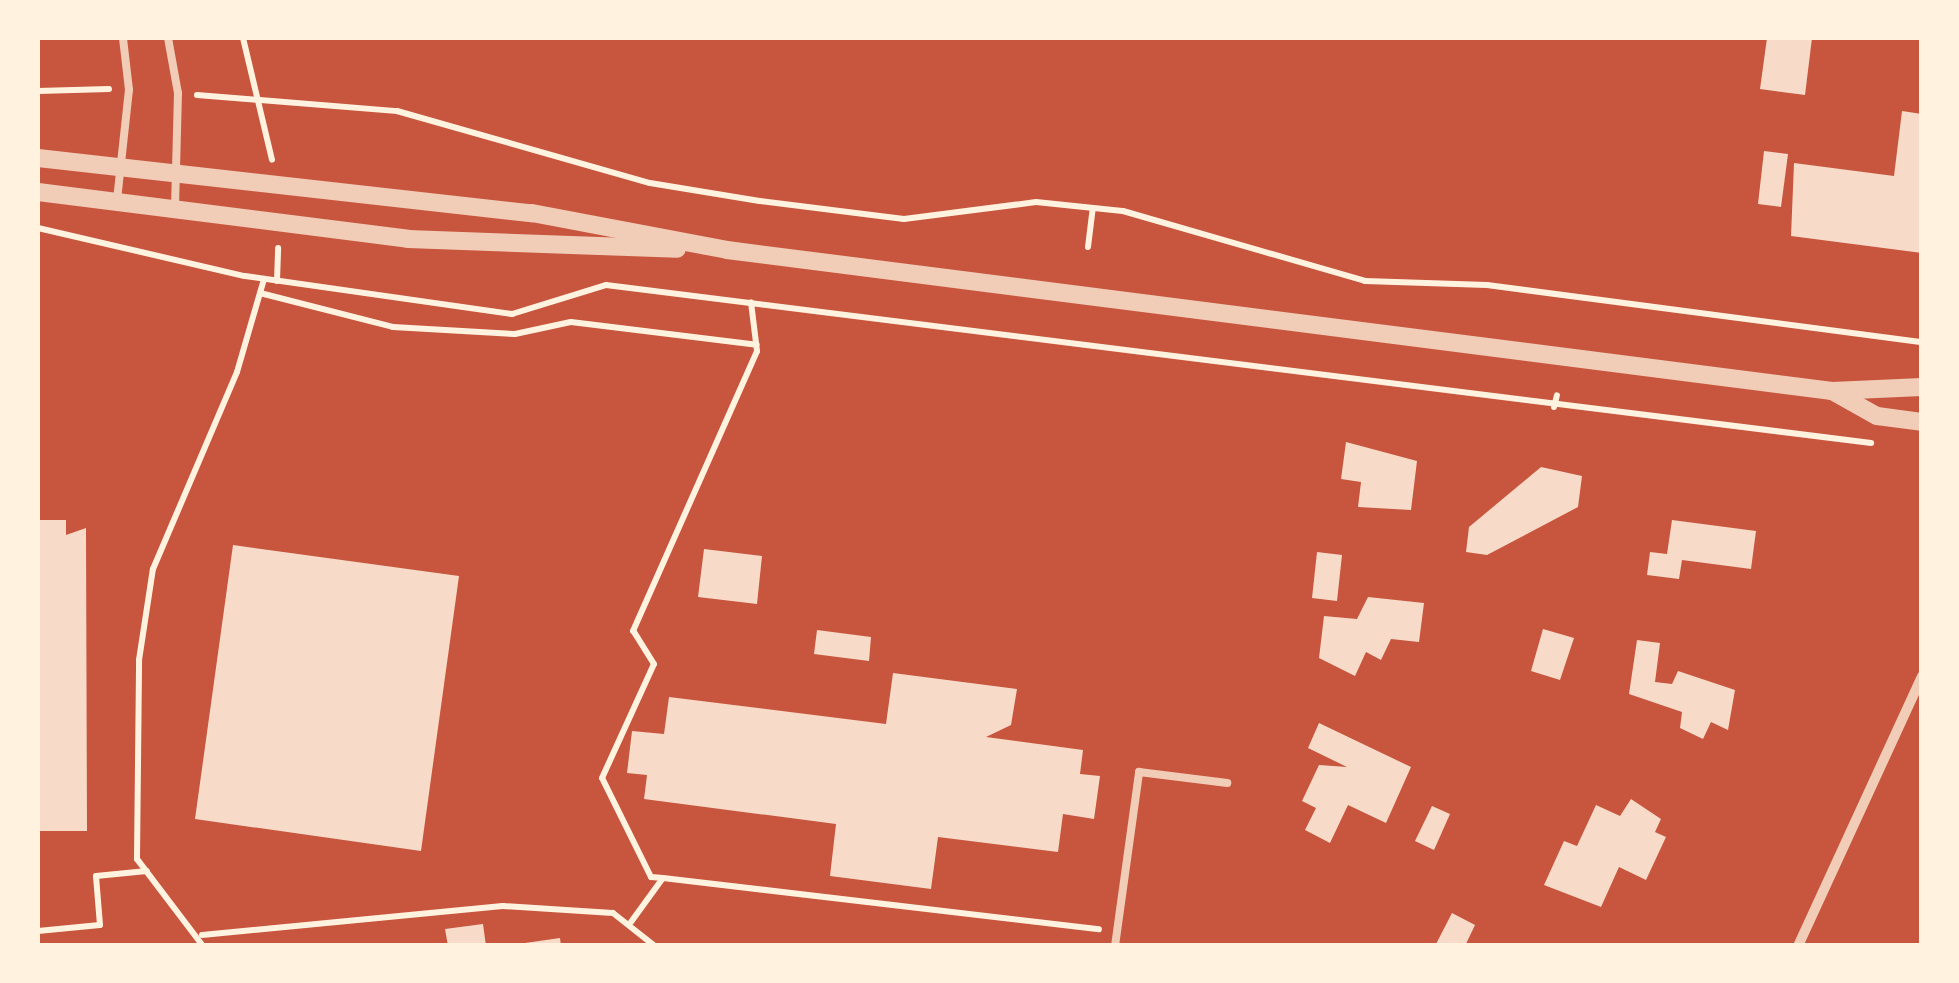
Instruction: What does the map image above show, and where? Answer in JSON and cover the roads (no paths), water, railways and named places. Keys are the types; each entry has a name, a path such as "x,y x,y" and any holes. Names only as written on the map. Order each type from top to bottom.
{"street":[{"path":"38,158 532,213 727,250 1832,391 1922,387"},
{"path":"38,192 174,206 408,239 727,250"},
{"path":"1832,391 1877,416 1922,422"},
{"path":"1798,946 1922,676"}],"lane":[{"path":"117,200 124,38"},
{"path":"168,38 177,173 174,206"},
{"path":"1115,946 1139,772 1227,784"}]}
